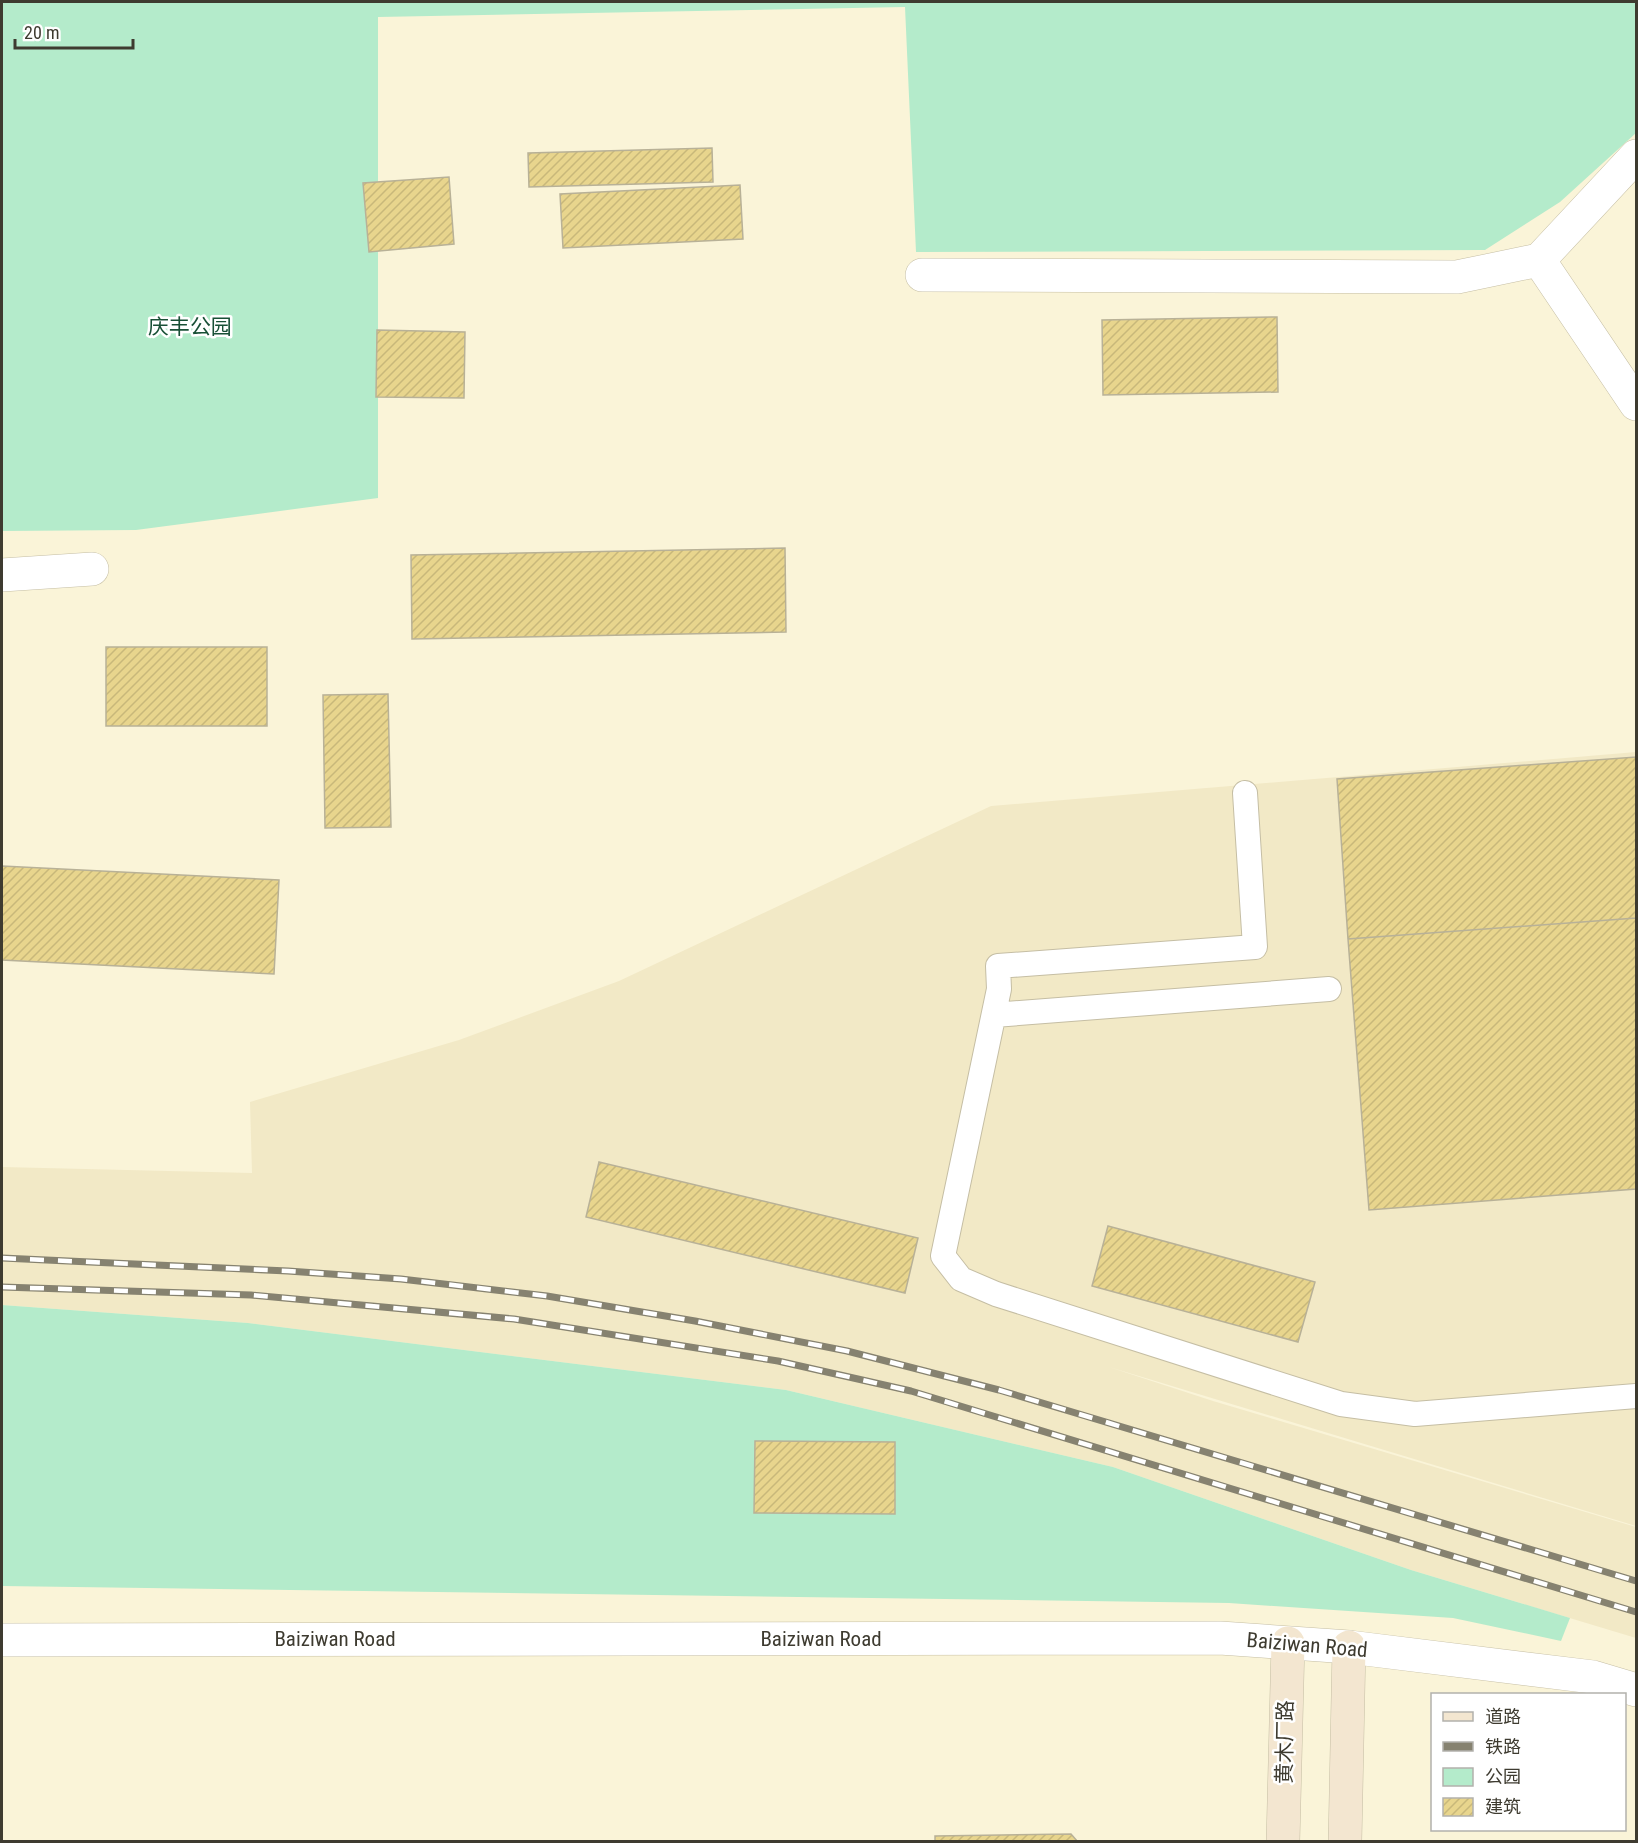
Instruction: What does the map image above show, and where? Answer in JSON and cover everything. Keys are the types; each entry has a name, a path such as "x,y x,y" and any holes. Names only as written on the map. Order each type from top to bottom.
{"main road":[{"name":"黄木厂路","path":"1283,1842 1288,1643"},
{"path":"1345,1842 1349,1647"}],"street":[{"path":"922,275 1457,277 1539,260 1636,156"},
{"path":"1539,260 1631,387"},
{"path":"2,575 92,569"},
{"name":"Baiziwan Road","path":"2,1640 1220,1638 1349,1647 1593,1677 1636,1690"}],"lane":[{"path":"1245,793 1255,947 998,966 999,988 994,1015 943,1256 961,1279 996,1294 1341,1404 1416,1414 1636,1396"},
{"path":"994,1015 1329,988"}],"shaded area":[{"path":"1636,752 1636,1526 1109,1367 1213,1401 1636,1527 1636,1638 1411,1570 1113,1467 786,1390 248,1323 2,1305 2,1167 252,1173 250,1102 459,1040 619,981 991,806"}],"green space":[{"name":"庆丰公园","path":"2,2 1636,2 1636,133 1560,202 1485,250 916,252 905,7 378,17 378,498 136,530 2,531"},
{"path":"2,1305 248,1323 786,1390 1113,1467 1411,1570 1570,1618 1561,1641 1453,1618 1229,1603 2,1586"}],"building":[{"path":"712,148 713,182 529,187 528,153"},
{"path":"449,177 454,244 369,252 363,183"},
{"path":"740,185 743,239 563,248 560,194"},
{"path":"1277,317 1278,392 1103,395 1102,320"},
{"path":"377,330 465,332 464,398 376,397"},
{"path":"785,548 786,632 412,639 411,555"},
{"path":"106,647 267,647 267,726 106,726"},
{"path":"388,694 391,827 325,828 323,695"},
{"path":"1636,757 1636,918 1348,939 1337,779"},
{"path":"2,866 279,880 274,974 2,960"},
{"path":"1636,918 1636,1189 1369,1210 1348,939"},
{"path":"599,1162 918,1238 905,1293 586,1217"},
{"path":"1108,1226 1315,1282 1298,1342 1092,1286"},
{"path":"755,1441 895,1442 895,1514 754,1513"},
{"path":"1071,1834 1078,1842 935,1842 935,1836"}],"railway":[{"path":"2,1258 288,1271 401,1279 547,1296 695,1321 847,1351 999,1390 1636,1581"},
{"path":"2,1287 251,1295 514,1319 778,1361 911,1391 1636,1612"}]}
